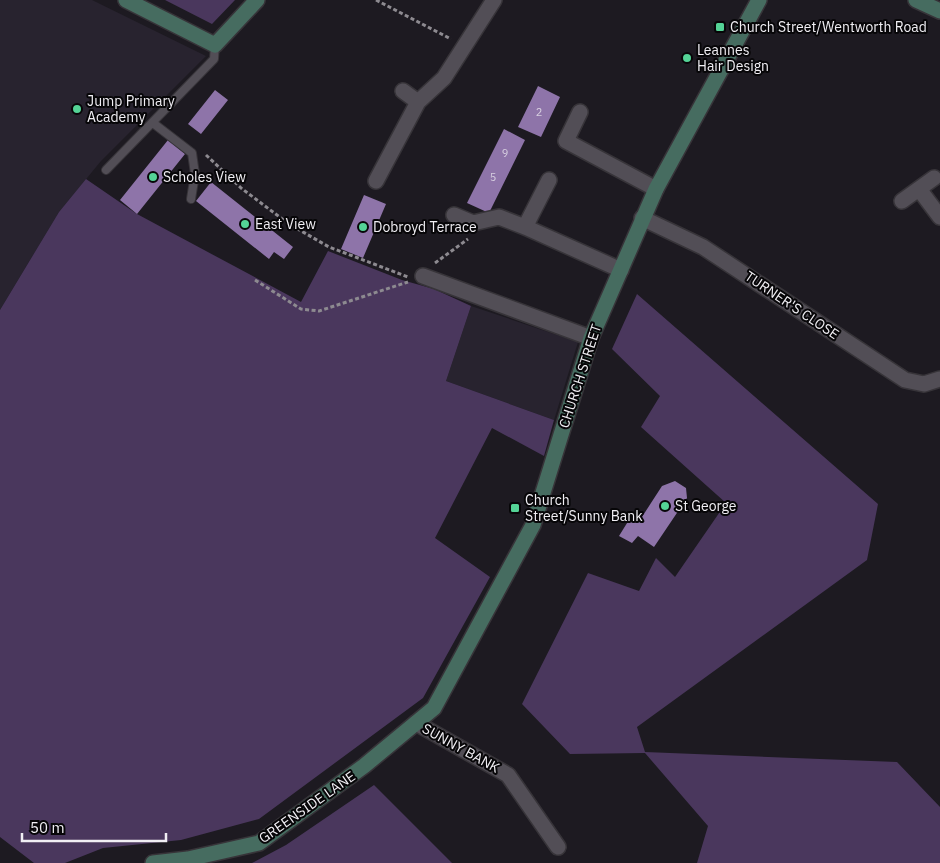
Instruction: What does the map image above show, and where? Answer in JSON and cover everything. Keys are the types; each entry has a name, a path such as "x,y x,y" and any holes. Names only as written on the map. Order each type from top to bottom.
{"street":[{"path":"126,0 215,45 257,0"},
{"path":"376,181 418,102 444,78 494,0"},
{"name":"CHURCH STREET","path":"416,723 434,708 533,525 590,338 656,190 759,0"},
{"path":"916,0 940,11"},
{"path":"403,91 418,102"},
{"path":"580,112 566,141 656,190"},
{"path":"902,201 934,178"},
{"path":"525,227 549,180"},
{"path":"919,189 940,217"},
{"path":"454,215 473,223 498,218 525,227 620,270"},
{"name":"TURNER'S CLOSE","path":"642,218 703,247 905,380 924,384 940,379"},
{"path":"423,276 590,338"},
{"name":"SUNNY BANK","path":"416,723 508,775 558,847"},
{"name":"GREENSIDE LANE","path":"153,863 188,859 259,843 364,766 416,723"}],"lane":[{"path":"106,170 214,59 215,45"},
{"path":"155,121 192,153 195,174 191,199"}],"path":[{"path":"376,0 434,32"},
{"path":"201,151 241,188 289,224 329,247 405,277 423,276"},
{"path":"255,280 301,309 319,311 423,276 438,260 473,235"}],"shaded area":[{"name":"Jump Primary Academy","path":"0,0 92,0 206,56 101,161 59,212 0,310"},
{"path":"165,0 235,0 212,24"},
{"path":"86,179 137,214 301,302 328,251 402,280 434,289 471,306 446,381 554,420 544,456 492,428 435,538 490,577 423,698 259,819 181,840 103,848 65,863 34,863 0,837 0,310 59,212"},
{"path":"637,294 878,504 867,560 637,727 645,752 897,762 940,807 940,863 697,863 708,826 645,753 570,754 522,704 588,573 639,591 656,558 675,577 726,503 641,427 660,396 612,349"},
{"path":"471,306 578,342 554,420 446,381"},
{"path":"374,785 452,863 252,863 286,845"}],"building":[{"path":"538,86 560,97 541,137 518,127"},
{"path":"215,90 228,100 201,134 188,124"},
{"path":"504,129 525,140 489,213 467,203"},
{"name":"Scholes View","path":"168,140 185,154 137,214 120,200"},
{"name":"East View","path":"211,182 293,247 284,259 274,252 269,259 196,201"},
{"name":"Dobroyd Terrace","path":"364,195 386,204 363,258 341,249"},
{"name":"St George","path":"675,481 686,488 687,498 654,547 638,536 632,543 619,536 632,515 640,520 662,486"}],"place":[{"name":"Church Street/Wentworth Road","path":"720,27"},
{"name":"Leannes Hair Design","path":"687,58"},
{"name":"Jump Primary Academy","path":"77,109"},
{"name":"Scholes View","path":"153,177"},
{"name":"East View","path":"245,224"},
{"name":"Dobroyd Terrace","path":"363,227"},
{"name":"St George","path":"665,506"},
{"name":"Church Street/Sunny Bank","path":"515,508"}]}
